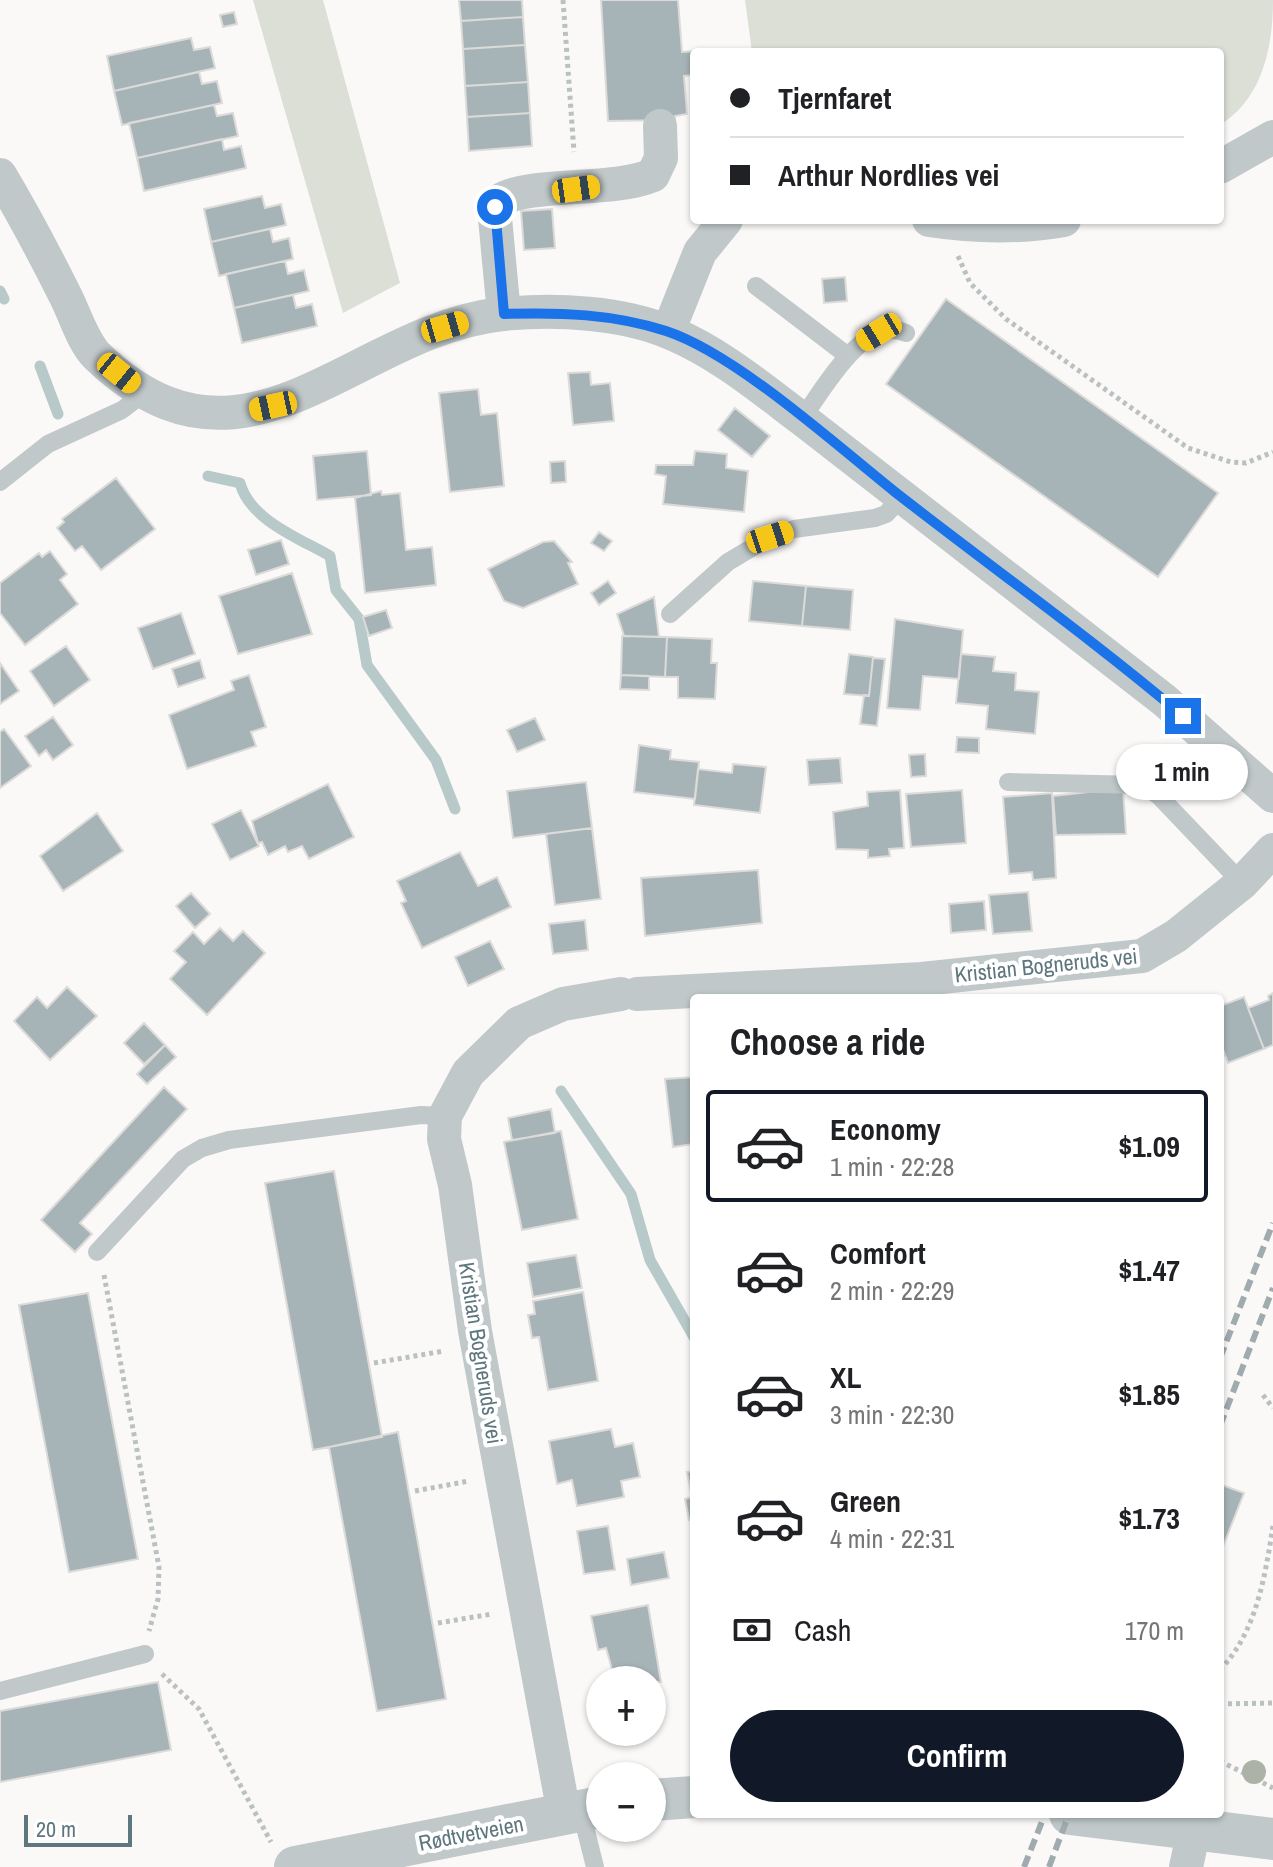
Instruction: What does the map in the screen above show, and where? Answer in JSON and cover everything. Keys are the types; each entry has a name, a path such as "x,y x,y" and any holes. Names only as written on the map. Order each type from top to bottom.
{"street":[{"path":"504,314 495,207 507,196 519,193 576,189 653,175 661,158 660,126"},
{"path":"1224,165 1273,137"},
{"path":"0,175 34,232 94,354 144,393 194,410 220,413 273,406 445,327 504,314 581,314 668,332 744,375 802,419 1164,700 1273,796"},
{"path":"668,332 700,252 723,224"},
{"path":"980,224 1034,224"},
{"name":"Kristian Bogneruds vei","path":"582,1811 475,1331 455,1185 444,1139 445,1116 468,1073 519,1023 563,1004 629,994 922,979 1142,956 1176,936 1242,883 1273,850"},
{"path":"666,1799 690,1797"},
{"name":"Rødtvetveien","path":"284,1857 582,1811"},
{"path":"1084,1818 1190,1848 1273,1839"}],"lane":[{"path":"756,286 848,356"},
{"path":"802,419 848,356 879,332 890,329 906,333"},
{"path":"0,482 48,444 122,410 144,393"},
{"path":"670,614 750,546 794,529 875,518 886,514 902,497"},
{"path":"1008,782 1143,785 1159,796 1242,883"},
{"path":"97,1252 183,1159 202,1148 229,1140 421,1115 445,1116"},
{"path":"0,1691 145,1654"},
{"path":"582,1811 595,1867"}],"path":[{"path":"563,0 576,189"},
{"path":"942,224 970,283 1006,319 1188,448 1231,462 1246,463 1273,452"},
{"path":"97,1252 110,1294 159,1567 158,1599 145,1654 166,1680 199,1709 284,1857"},
{"path":"374,1363 456,1349"},
{"path":"1263,1395 1273,1408"},
{"path":"415,1491 480,1479"},
{"path":"1224,1665 1239,1646 1253,1616 1273,1526"},
{"path":"438,1623 505,1612"},
{"path":"1224,1704 1273,1703"},
{"path":"1224,1763 1273,1788"}],"shaded area":[{"path":"253,0 323,0 400,283 343,313"},
{"path":"745,0 1273,0 1271,36 1262,71 1246,101 1224,122 1224,48 751,48"}],"building":[{"path":"459,0 522,0 523,17 461,21"},
{"path":"601,0 678,0 682,52 690,52 690,75 684,76 687,114 675,116 675,120 608,121"},
{"path":"234,12 237,24 223,27 220,15"},
{"path":"523,17 525,45 463,49 461,21"},
{"path":"191,38 194,50 210,47 215,68 114,91 107,56"},
{"path":"525,45 528,82 465,86 463,49"},
{"path":"199,72 202,84 217,81 222,103 122,125 114,91"},
{"path":"528,82 530,113 467,117 465,86"},
{"path":"214,105 217,116 233,113 238,136 137,158 129,123"},
{"path":"530,113 532,146 469,151 467,117"},
{"path":"222,139 224,150 241,146 246,168 144,191 137,158"},
{"path":"262,196 265,208 281,204 286,225 211,242 204,209"},
{"path":"552,209 555,248 524,250 521,211"},
{"path":"270,229 273,242 289,238 293,259 219,276 211,242"},
{"path":"285,261 288,274 304,270 309,291 234,308 226,274"},
{"path":"845,277 847,301 824,303 822,279"},
{"path":"293,295 296,308 312,304 317,326 242,343 234,308"},
{"path":"946,299 1218,493 1158,577 886,384"},
{"path":"590,372 591,385 610,383 614,421 573,425 568,373"},
{"path":"478,389 481,415 497,413 504,486 450,492 439,393"},
{"path":"735,408 770,436 752,457 718,430"},
{"path":"367,451 371,495 317,500 313,456"},
{"path":"695,451 727,454 726,468 748,471 744,512 663,504 666,476 655,474 656,465 693,465"},
{"path":"565,461 566,482 551,483 550,462"},
{"path":"116,478 155,529 101,570 82,546 75,551 57,528 64,522 62,519"},
{"path":"381,491 382,495 400,493 406,550 432,547 436,585 365,593 355,498"},
{"path":"599,532 612,541 604,551 591,543"},
{"path":"281,540 289,564 256,575 248,550"},
{"path":"554,541 572,562 568,563 578,584 523,608 504,601 488,569 543,542"},
{"path":"50,551 67,574 60,580 78,604 25,645 0,613 0,583 39,553 42,557"},
{"path":"292,573 312,634 238,654 219,596"},
{"path":"608,581 616,593 599,605 591,593"},
{"path":"753,581 806,586 802,626 749,621"},
{"path":"806,586 853,590 850,630 802,626"},
{"path":"654,597 659,637 624,636 617,614"},
{"path":"386,610 392,628 369,636 363,617"},
{"path":"181,613 195,654 153,669 138,628"},
{"path":"895,619 963,630 959,679 923,676 920,710 887,708"},
{"path":"622,636 667,637 665,677 621,675"},
{"path":"667,637 712,639 711,663 717,663 715,699 678,698 678,677 665,677"},
{"path":"66,646 90,680 54,706 30,671"},
{"path":"849,654 873,657 869,696 844,694"},
{"path":"961,654 995,657 993,671 1016,673 1015,690 1039,692 1035,734 986,729 988,706 956,703"},
{"path":"873,658 885,659 877,726 860,724 864,695 869,696"},
{"path":"200,660 205,678 178,687 172,669"},
{"path":"0,663 19,691 0,704"},
{"path":"249,675 266,727 251,732 256,746 187,769 169,715 234,690 231,681"},
{"path":"621,675 649,676 649,690 620,689"},
{"path":"53,717 73,745 53,760 46,750 39,756 25,736"},
{"path":"535,718 545,740 517,752 507,730"},
{"path":"4,729 31,766 0,788 0,732"},
{"path":"957,737 979,738 979,753 956,752"},
{"path":"639,745 671,750 670,759 699,762 695,799 634,792"},
{"path":"925,754 926,776 911,777 909,755"},
{"path":"840,758 842,783 809,785 807,760"},
{"path":"733,764 766,767 760,813 694,805 698,769 732,773"},
{"path":"586,782 592,828 513,838 507,791"},
{"path":"328,784 354,837 309,859 302,846 288,852 285,846 268,855 262,842 258,843 252,821"},
{"path":"1123,788 1126,834 1056,835 1053,796"},
{"path":"900,790 904,848 889,849 890,856 868,858 868,850 836,849 833,812 868,806 867,792"},
{"path":"962,790 966,843 911,847 906,794"},
{"path":"1052,793 1056,878 1033,880 1032,872 1009,874 1003,797"},
{"path":"241,810 259,846 230,860 212,824"},
{"path":"97,813 123,851 63,891 40,856"},
{"path":"592,828 601,899 555,905 546,834"},
{"path":"460,852 478,886 497,877 511,907 422,948 401,903 406,901 397,881"},
{"path":"758,870 762,923 645,936 641,878"},
{"path":"1028,892 1032,931 993,934 989,895"},
{"path":"191,893 210,914 195,928 176,906"},
{"path":"984,901 986,930 951,933 949,904"},
{"path":"585,920 588,950 553,954 549,924"},
{"path":"220,928 233,941 243,931 265,953 207,1015 170,979 186,962 174,951 193,932 204,944"},
{"path":"490,941 504,969 468,986 455,957"},
{"path":"67,987 97,1016 50,1060 14,1021 37,997 47,1008"},
{"path":"1273,993 1273,1045 1264,1049 1248,1008 1269,1000 1268,996"},
{"path":"1244,997 1264,1049 1228,1063 1224,1052 1224,1004"},
{"path":"144,1023 165,1045 144,1064 124,1043"},
{"path":"165,1045 176,1057 147,1084 137,1074"},
{"path":"690,1077 690,1145 673,1147 665,1079"},
{"path":"164,1087 187,1109 80,1223 92,1234 75,1252 41,1220"},
{"path":"551,1109 555,1133 512,1140 508,1118"},
{"path":"561,1131 578,1219 522,1230 504,1142"},
{"path":"334,1171 382,1437 313,1450 265,1183"},
{"path":"576,1255 582,1288 533,1297 527,1263"},
{"path":"583,1292 598,1381 548,1390 539,1337 532,1338 528,1315 535,1314 533,1301"},
{"path":"88,1293 138,1559 69,1572 19,1305"},
{"path":"611,1429 615,1447 633,1443 640,1477 621,1481 624,1497 577,1506 572,1480 557,1484 549,1441"},
{"path":"398,1432 446,1699 377,1711 329,1447"},
{"path":"1224,1486 1244,1493 1224,1544"},
{"path":"690,1498 690,1520 689,1520 685,1499"},
{"path":"608,1526 615,1570 584,1574 577,1531"},
{"path":"664,1552 669,1578 631,1585 627,1559"},
{"path":"648,1605 658,1666 611,1666 606,1648 598,1650 591,1616"},
{"path":"158,1682 171,1750 0,1782 0,1711"}],"waterway":[{"path":"0,291 4,299"},
{"path":"40,366 58,414"},
{"path":"208,476 240,483 245,496 265,518 330,556 336,590 359,619 367,665 436,760 455,809"},
{"path":"561,1091 631,1194 650,1260 690,1330"}],"railway":[{"path":"1224,1348 1273,1223"},
{"path":"1224,1416 1273,1288"},
{"path":"1024,1867 1043,1818"},
{"path":"1049,1867 1067,1818"}],"route":[{"path":"495,207 504,314 581,314 621,320 668,332 712,355 802,419 1183,716"}]}
